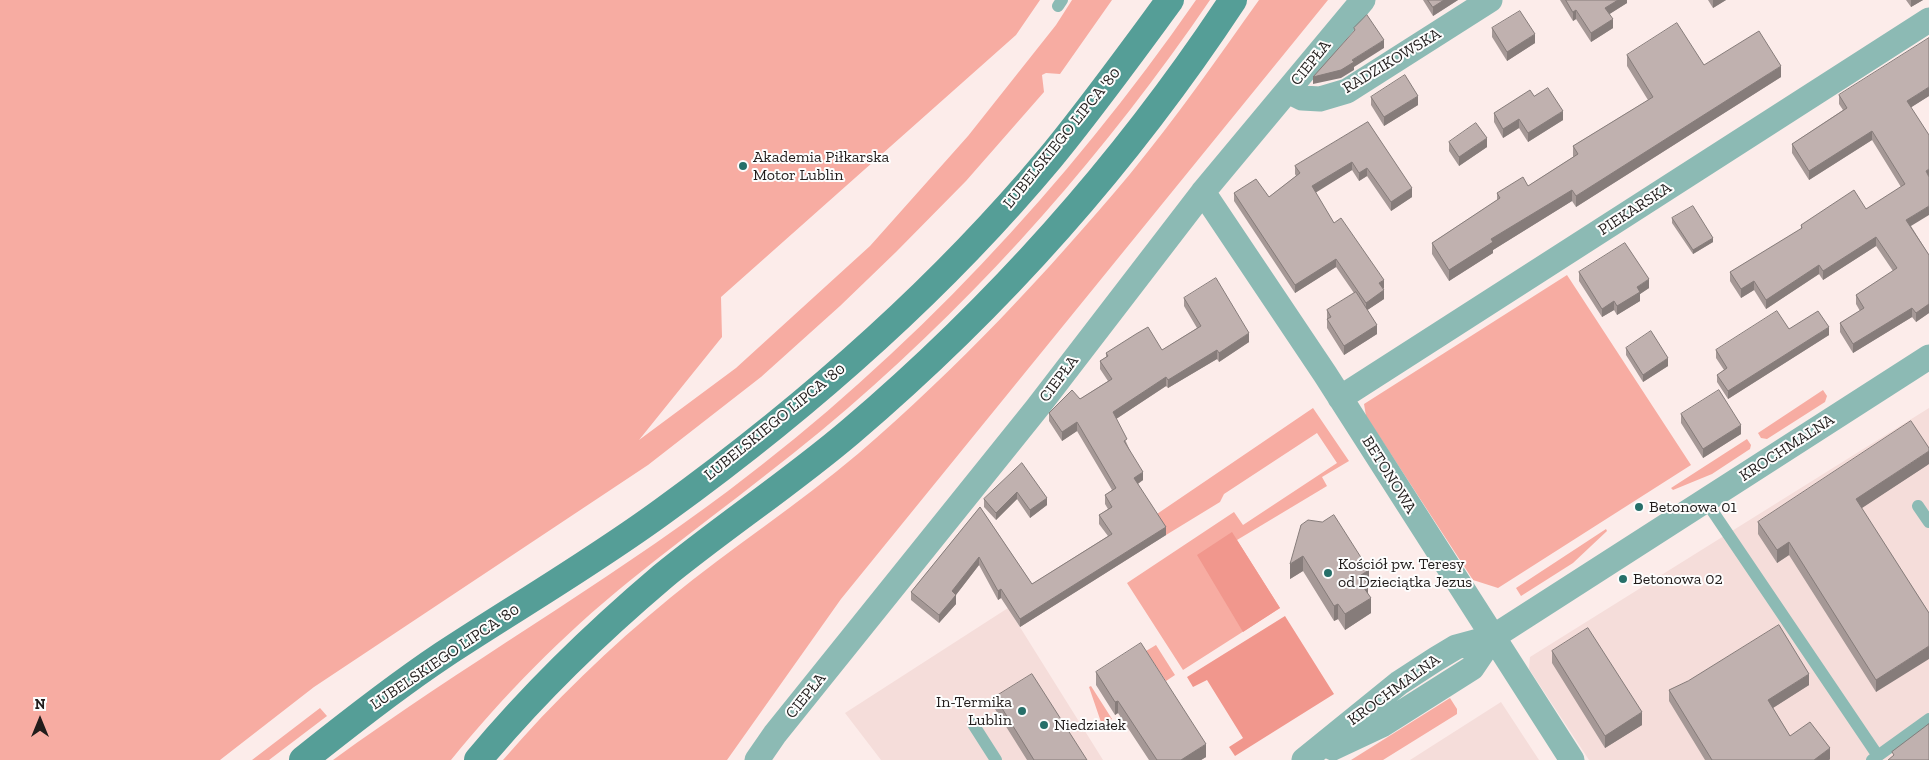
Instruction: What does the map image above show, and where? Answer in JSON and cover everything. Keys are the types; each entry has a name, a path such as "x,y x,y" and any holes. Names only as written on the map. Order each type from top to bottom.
{"main road":[{"name":"LUBELSKIEGO LIPCA '80","path":"303,760 441,656 555,584 662,512 775,425 880,336 963,254 1050,158 1170,0"},
{"path":"478,760 509,722 592,638 664,576 850,432 918,372 1003,288 1065,221 1128,146 1188,69 1233,0"}],"street":[{"name":"CIEPŁA","path":"757,760 799,704 1037,408 1203,192 1363,0"},
{"name":"RADZIKOWSKA","path":"1288,91 1302,98 1320,99 1347,91 1490,0"},
{"name":"PIEKARSKA","path":"1340,398 1929,20"},
{"name":"BETONOWA","path":"1203,192 1340,398 1572,760"},
{"name":"KROCHMALNA","path":"1304,760 1399,683 1436,659 1456,647 1493,637 1929,357"},
{"name":"KROCHMALNA","path":"1308,760 1382,725 1472,668 1493,637"}],"lane":[{"path":"1705,500 1875,758 1929,720"},
{"path":"1918,506 1929,522"},
{"path":"973,724 996,760"}],"shaded area":[{"path":"0,0 1040,0 1016,35 721,297 722,337 639,440 736,368 870,246 968,136 1056,25 1072,0 1112,0 1060,74 1046,73 1042,75 1044,92 966,181 840,306 761,377 648,465 314,687 220,760 0,760"},
{"path":"1196,0 1210,0 1171,56 1129,111 1042,216 948,315 899,362 821,431 682,539 580,623 512,690 451,760 333,760 382,725 581,594 680,526 795,438 859,383 922,325 982,264 1039,201 1094,136"},
{"path":"1259,0 1328,0 841,599 727,760 503,760 562,696 626,636 670,598 812,491 859,453 896,421 966,354 1066,248 1130,174 1180,110"},
{"path":"1567,275 1691,465 1498,588 1473,580 1366,416 1364,404"},
{"path":"1823,390 1827,396 1825,402 1767,439 1761,438 1758,433"},
{"path":"1313,408 1349,461 1322,477 1327,486 1237,540 1280,608 1183,670 1127,583 1234,512 1243,525 1337,463 1317,433 1224,494 1220,502 1166,535 1154,516"},
{"path":"1929,408 1929,760 1589,760 1529,669 1530,657"},
{"path":"1747,439 1751,445 1750,449 1712,474 1673,490 1671,488"},
{"path":"1606,529 1607,531 1573,563 1521,596 1516,588"},
{"path":"1232,532 1280,608 1243,632 1197,555"},
{"path":"1008,608 1103,760 881,760 845,713"},
{"path":"1285,616 1334,694 1235,756 1229,747 1243,738 1207,680 1193,687 1187,677"},
{"path":"1156,645 1175,675 1166,681 1146,651"},
{"path":"1091,686 1112,719 1102,725 1089,687"},
{"path":"1450,698 1457,709 1457,714 1383,760 1351,760"},
{"path":"1501,702 1539,760 1410,760"},
{"path":"320,708 327,716 269,760 252,760"}],"building":[{"path":"1428,0 1444,0 1433,7"},
{"path":"1566,0 1618,0 1605,8 1613,19 1591,33 1576,10 1573,12"},
{"path":"1520,11 1535,34 1507,52 1492,28"},
{"path":"1367,15 1384,40 1352,60 1354,62 1341,70 1313,77 1355,30 1354,28"},
{"path":"1677,23 1704,65 1759,31 1781,66 1576,196 1572,190 1491,239 1493,242 1449,270 1432,243 1500,198 1497,193 1523,177 1528,186 1578,154 1573,146 1653,97 1627,55"},
{"path":"1929,38 1929,87 1907,101 1929,135 1929,169 1926,171 1929,177 1929,206 1906,220 1929,255 1929,304 1916,313 1912,308 1853,344 1840,323 1864,308 1856,295 1897,268 1876,237 1823,271 1819,265 1766,300 1754,281 1741,289 1730,272 1802,228 1801,225 1854,190 1866,209 1905,184 1872,131 1809,171 1792,144 1847,108 1839,95"},
{"path":"1405,75 1418,96 1384,117 1371,97"},
{"path":"1548,88 1563,111 1528,133 1519,119 1503,129 1494,113 1530,90 1534,96"},
{"path":"1368,122 1412,188 1391,202 1367,168 1359,173 1352,162 1312,186 1334,223 1341,218 1384,280 1379,283 1384,290 1366,303 1336,259 1295,285 1234,193 1256,179 1269,197 1300,173 1295,166"},
{"path":"1476,123 1487,138 1459,157 1449,142"},
{"path":"1693,206 1713,238 1693,250 1672,218"},
{"path":"1625,243 1649,279 1637,287 1640,292 1617,306 1614,301 1602,309 1579,272"},
{"path":"1216,278 1249,333 1219,353 1217,350 1168,380 1166,377 1113,412 1127,439 1124,441 1143,472 1134,478 1166,527 1020,619 1001,589 998,591 979,557 952,591 956,595 939,615 911,592 980,507 1032,584 1112,534 1099,515 1112,507 1105,495 1116,488 1077,422 1062,432 1049,413 1072,390 1080,399 1112,379 1100,361 1108,356 1106,353 1148,327 1162,350 1201,326 1184,298"},
{"path":"1356,292 1377,325 1344,346 1327,319 1331,317 1327,310"},
{"path":"1777,311 1789,329 1818,311 1829,327 1728,391 1717,375 1727,368 1716,350"},
{"path":"1651,331 1668,358 1643,375 1626,348"},
{"path":"1719,390 1741,425 1703,449 1681,414"},
{"path":"1911,421 1929,448 1929,451 1856,499 1929,613 1929,646 1876,680 1789,542 1777,550 1758,522"},
{"path":"1022,463 1047,498 1030,510 1017,492 996,513 984,499"},
{"name":"Kościół pw. Teresy od Dzieciątka Jezus","path":"1334,515 1369,570 1361,575 1368,585 1364,588 1371,598 1345,614 1338,604 1334,606 1303,556 1290,564 1301,525 1308,520 1322,522"},
{"path":"1779,625 1809,674 1768,700 1790,736 1810,722 1830,748 1814,760 1712,760 1669,690 1688,681"},
{"path":"1588,628 1642,712 1605,736 1552,651"},
{"path":"1141,643 1206,744 1181,760 1157,760 1118,701 1115,702 1096,672"},
{"path":"1032,674 1087,760 1034,760 995,697"},
{"path":"1929,724 1929,760 1888,760 1894,755 1892,752"}],"place":[{"name":"Akademia Piłkarska Motor Lublin","path":"743,166"},
{"name":"Betonowa 01","path":"1639,507"},
{"name":"Kościół pw. Teresy od Dzieciątka Jezus","path":"1328,573"},
{"name":"Betonowa 02","path":"1623,579"},
{"name":"In-Termika Lublin","path":"1022,711"},
{"name":"Niedziałek","path":"1044,725"}]}
